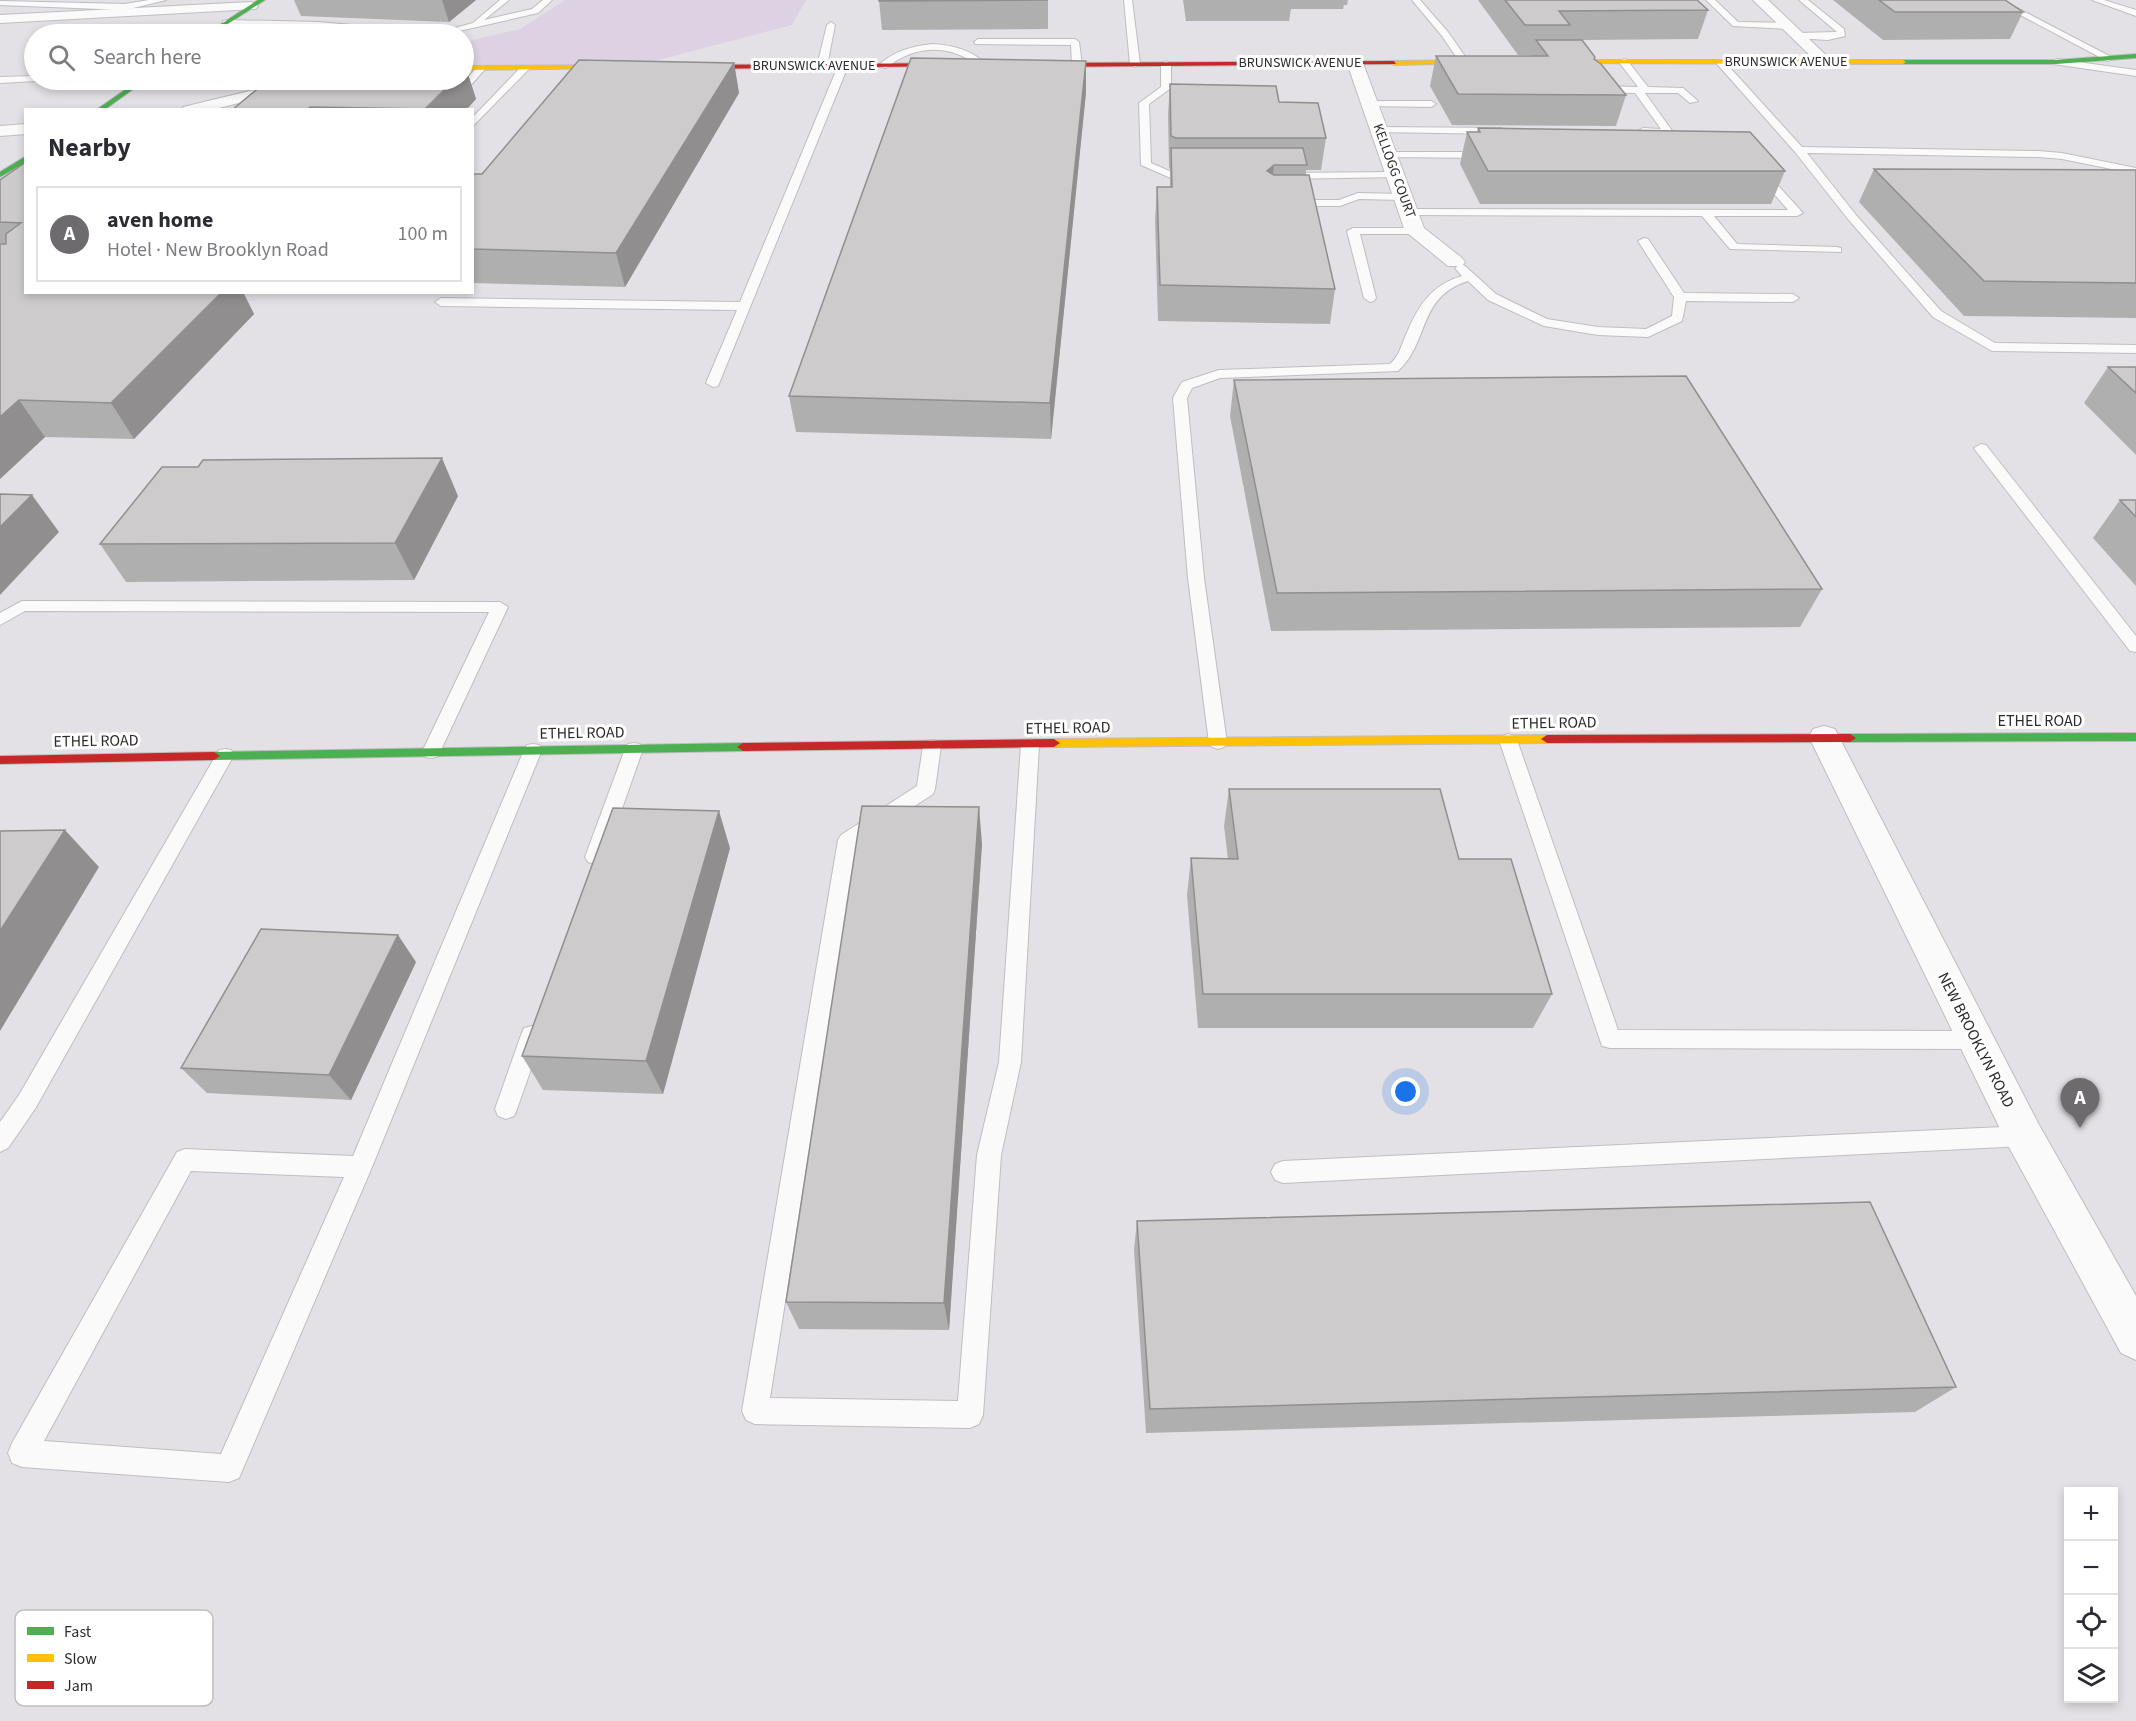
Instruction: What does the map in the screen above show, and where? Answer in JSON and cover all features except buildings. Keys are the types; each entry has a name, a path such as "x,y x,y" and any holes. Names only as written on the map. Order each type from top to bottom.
{"street":[{"path":"1760,0 1824,61"},
{"path":"0,19 257,3"},
{"path":"226,23 257,3"},
{"name":"BRUNSWICK AVENUE","path":"1544,62 2056,62 2136,56"},
{"name":"BRUNSWICK AVENUE","path":"1029,65 1498,62"},
{"name":"KELLOGG COURT","path":"1355,63 1415,231 1455,262"},
{"name":"BRUNSWICK AVENUE","path":"679,67 988,65"},
{"path":"474,68 632,67"},
{"path":"102,108 128,90"},
{"path":"197,108 270,90"},
{"path":"0,131 24,129"},
{"path":"0,175 24,159"},
{"name":"ETHEL ROAD","path":"0,760 534,750 1824,737 2136,737"},
{"name":"NEW BROOKLYN ROAD","path":"1824,737 2024,1136 2136,1338"}],"lane":[{"path":"0,3 125,7 162,0"},
{"path":"474,24 505,0"},
{"path":"474,26 535,11 548,0"},
{"path":"1128,0 1135,64"},
{"path":"1416,0 1445,34 1464,62"},
{"path":"1710,0 1736,24 1834,37 1842,34 1803,0"},
{"path":"1996,0 2110,59"},
{"path":"2097,0 2136,13"},
{"path":"226,23 272,24"},
{"path":"822,66 831,25"},
{"path":"978,42 1075,42 1077,65"},
{"path":"1624,62 1668,132 1634,131"},
{"path":"1720,62 1799,150 1852,217 1938,314 1992,347 2136,349"},
{"path":"2056,62 2136,73"},
{"path":"1166,64 1166,88 1144,103 1146,165 1173,177 1208,176"},
{"path":"713,382 843,66"},
{"path":"474,76 481,68"},
{"path":"474,122 525,68"},
{"path":"0,80 24,79"},
{"path":"1593,89 1680,90 1693,101"},
{"path":"243,96 254,103 262,104"},
{"path":"1370,104 1431,104"},
{"path":"1379,130 1508,131"},
{"path":"1799,150 2038,154 2062,156 2136,171"},
{"path":"1388,155 1504,156"},
{"path":"1281,203 1340,203 1358,196 1406,204 1705,213 1797,213 1754,165"},
{"path":"1278,176 1395,175"},
{"path":"1705,213 1734,247 1837,250"},
{"path":"1370,298 1353,231 1415,231"},
{"path":"1455,262 1492,297 1544,321 1598,332 1648,333 1678,318 1680,297 1644,241"},
{"path":"1218,743 1196,578 1180,398 1187,384 1219,374 1393,368 1403,361 1423,311 1441,287 1470,277"},
{"path":"1680,297 1793,298"},
{"path":"441,303 745,306"},
{"path":"1981,448 2136,647"},
{"path":"0,620 22,606 500,607 431,752"},
{"path":"1508,740 1610,1039 1976,1040"},
{"path":"932,746 926,789 848,840 755,1411 970,1415 989,1155 1011,1062 1030,745"},
{"path":"590,872 634,749"},
{"path":"360,1167 185,1160 22,1453 229,1468 360,1167 534,750"},
{"path":"0,1141 27,1102 225,755"},
{"path":"506,1109 538,1019"},
{"path":"1283,1172 2024,1136"}],"shaded area":[{"path":"565,0 806,0 792,25 643,64 474,68 474,40 520,29"}],"traffic: fast":[{"path":"225,24 262,0"},
{"path":"1903,62 2056,62 2136,56"},
{"path":"102,108 128,90"},
{"path":"0,175 24,159"},
{"path":"1850,738 2136,737"},
{"path":"214,756 743,747"}],"traffic: slow":[{"path":"1394,63 1479,62"},
{"path":"1554,62 1903,62"},
{"path":"474,68 618,67"},
{"path":"1054,743 1547,739"}],"traffic: jam":[{"path":"1041,65 1394,63"},
{"path":"690,67 954,65"},
{"path":"1547,739 1850,738"},
{"path":"743,747 1054,743"},
{"path":"0,760 214,756"}],"place":[{"name":"aven home","path":"2080,1128"}]}
